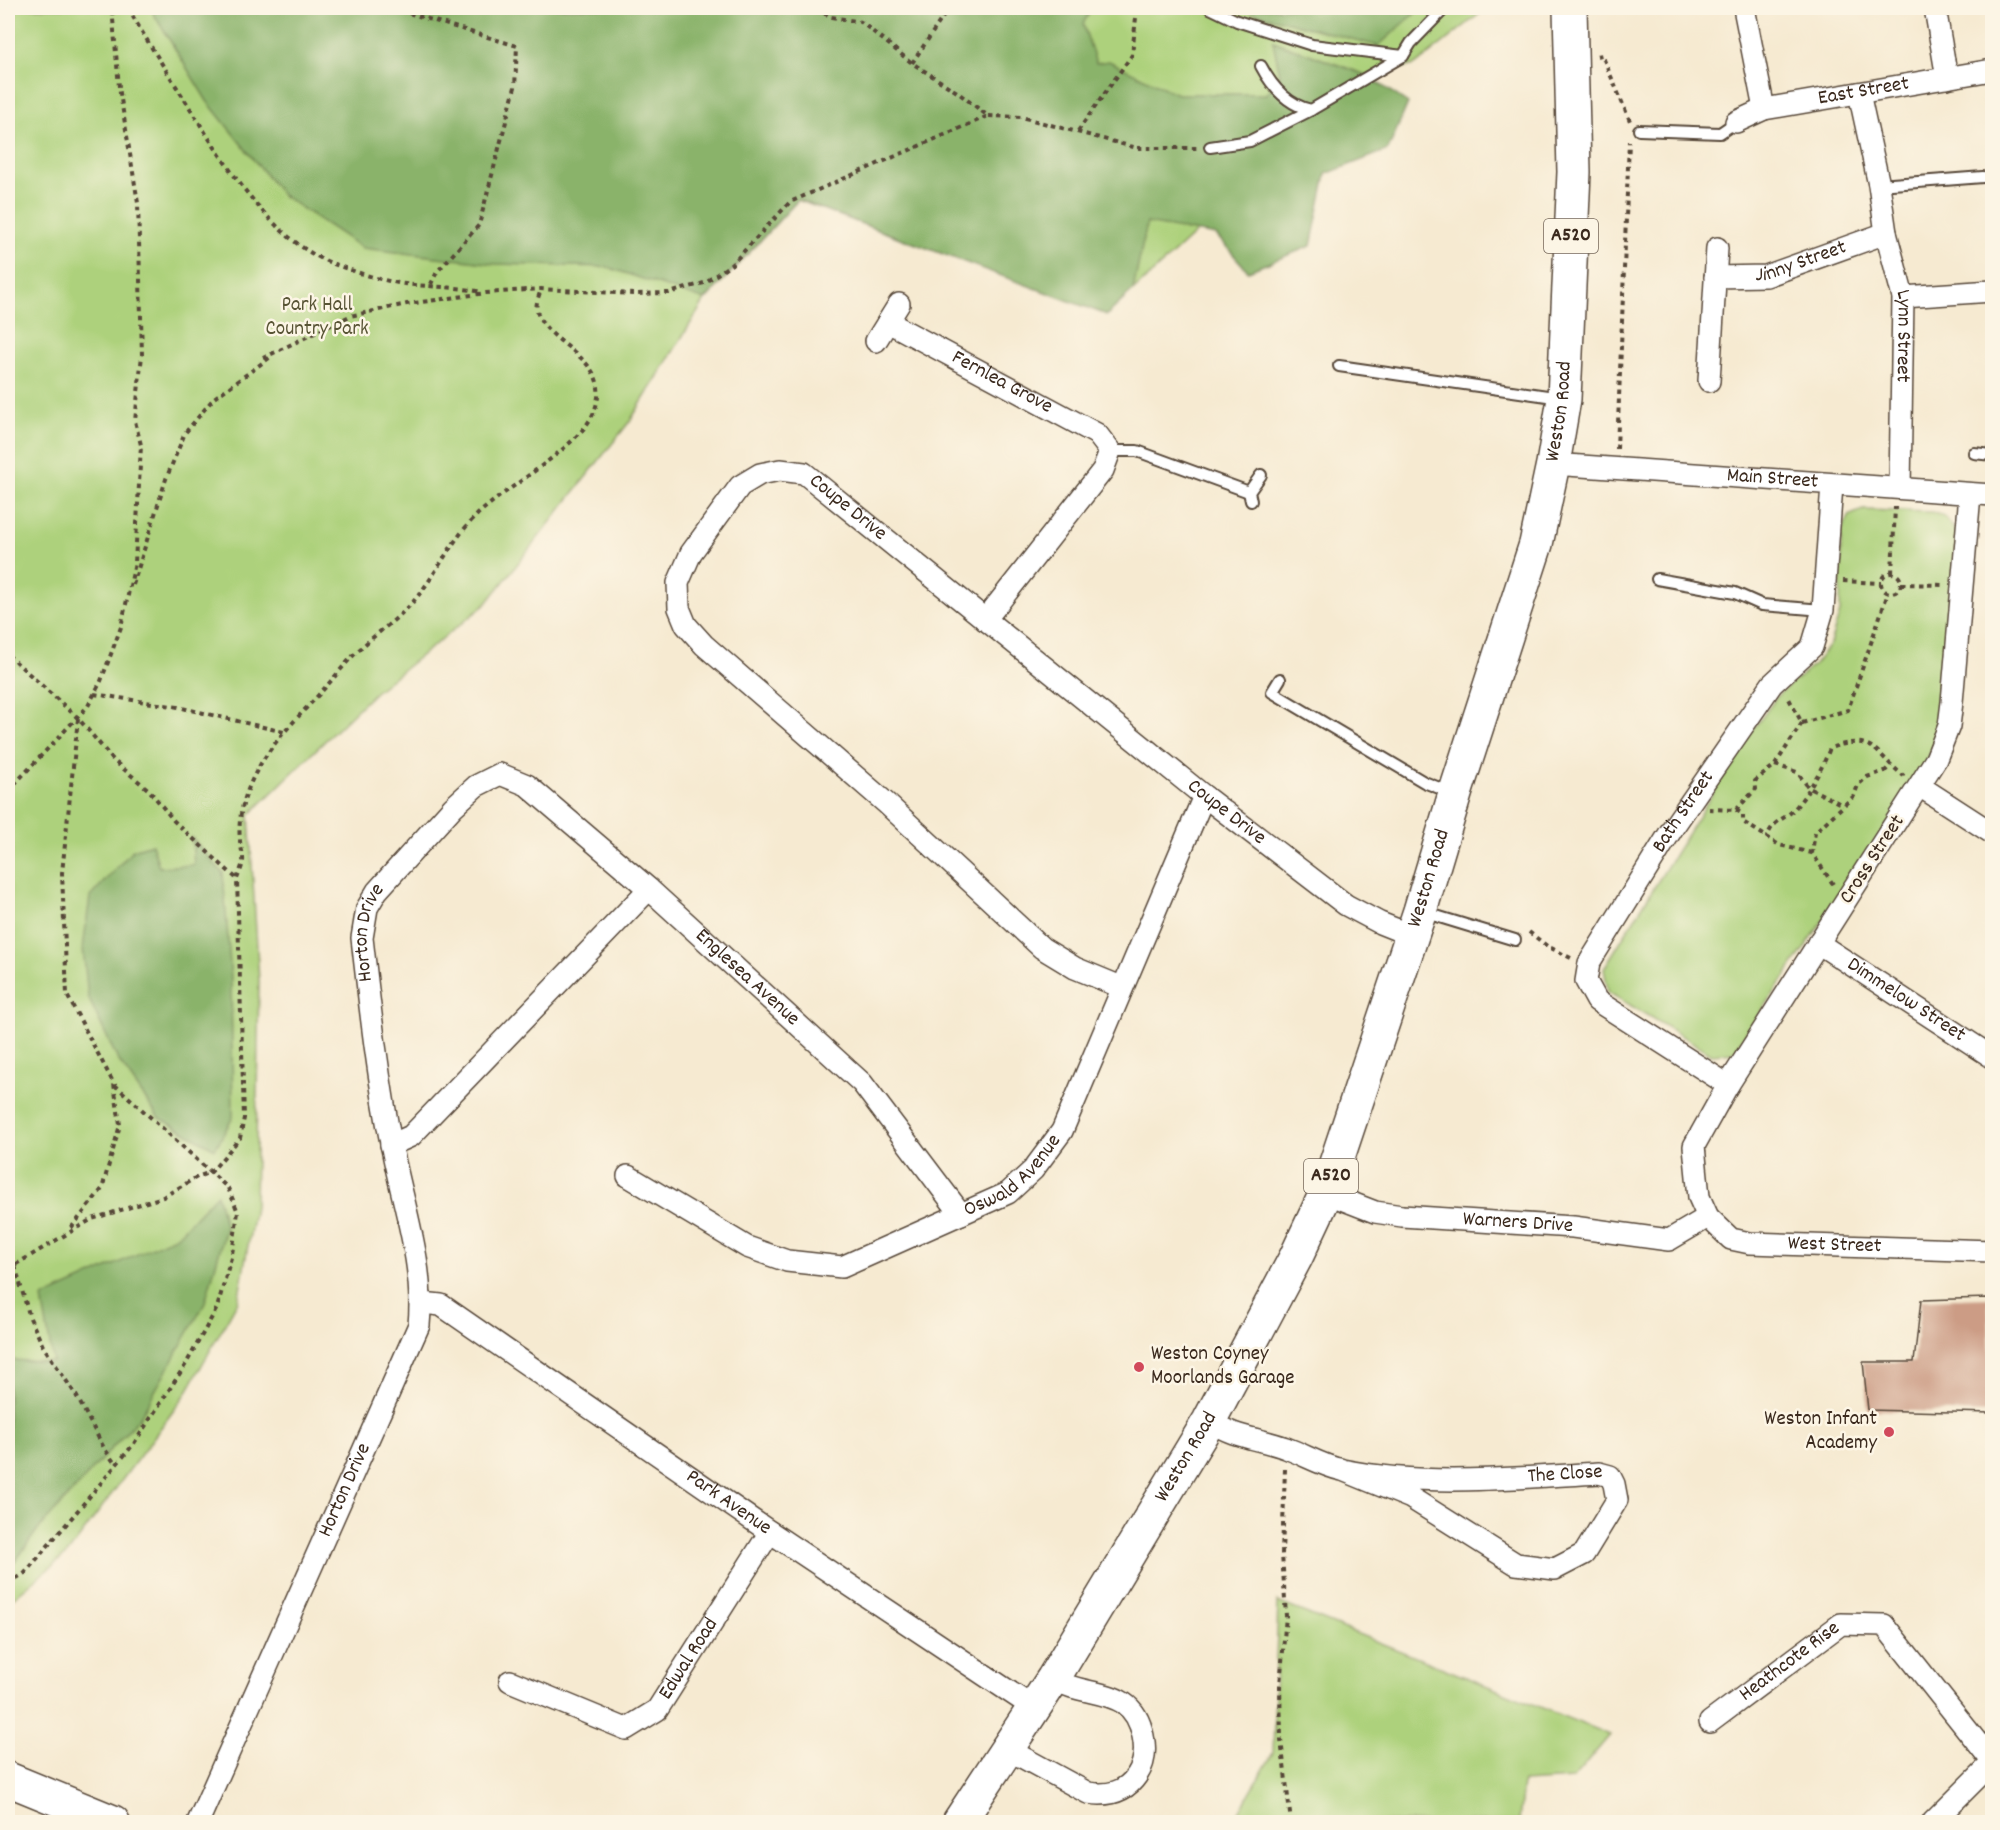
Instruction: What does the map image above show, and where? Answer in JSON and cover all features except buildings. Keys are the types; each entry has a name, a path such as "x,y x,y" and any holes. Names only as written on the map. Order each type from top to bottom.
{"main road":[{"name":"Weston Road","path":"960,1822 1009,1750 1209,1421 1296,1257 1326,1193 1536,544 1554,464 1564,399 1574,172 1570,8"},
{"path":"8,1779 113,1822"}],"street":[{"path":"1744,8 1764,109"},
{"path":"1935,8 1947,78"},
{"name":"East Street","path":"1736,122 1764,109 1992,70"},
{"name":"Lynn Street","path":"1859,93 1879,185 1886,233 1903,297 1898,488"},
{"name":"Jinny Street","path":"1715,278 1766,276 1886,233"},
{"path":"1709,381 1717,248"},
{"path":"1903,297 1992,291"},
{"path":"876,342 898,304"},
{"name":"Fernlea Grove","path":"888,322 1096,434 1110,451"},
{"path":"985,620 1103,470 1110,451"},
{"name":"Main Street","path":"1554,464 1992,495"},
{"name":"Coupe Drive","path":"1121,987 1075,968 1042,948 886,803 704,645 686,626 679,608 678,583 692,553 740,486 760,474 780,470 804,473 1204,796 1346,905 1380,923 1415,923"},
{"name":"Bath Street","path":"1728,1085 1597,1000 1586,981 1589,963 1692,800 1772,684 1812,647 1823,610 1832,485"},
{"name":"Cross Street","path":"1699,1197 1694,1146 1728,1085 1921,787 1936,759 1949,726 1970,494"},
{"name":"Englesea Avenue","path":"500,774 527,785 649,888 862,1083 961,1214"},
{"name":"Horton Drive","path":"198,1822 419,1324 422,1303 417,1265 391,1145 362,938 367,908 376,891 453,807 476,786 500,774"},
{"path":"1921,787 1992,833"},
{"name":"Oswald Avenue","path":"628,1176 747,1247 787,1260 817,1266 842,1267 1008,1193 1033,1170 1056,1139 1204,796"},
{"path":"391,1145 411,1136 649,888"},
{"name":"Dimmelow Street","path":"1818,943 1992,1057"},
{"name":"Warners Drive","path":"1326,1193 1375,1212 1402,1216 1573,1227 1669,1240 1708,1217"},
{"name":"West Street","path":"1699,1197 1708,1217 1731,1239 1750,1243 1992,1251"},
{"name":"Park Avenue","path":"422,1303 441,1305 770,1532 1034,1708"},
{"name":"The Close","path":"1209,1421 1227,1433 1285,1448 1411,1498 1516,1564 1555,1569 1584,1554 1617,1500 1610,1476 1599,1473 1490,1479 1406,1479 1340,1469"},
{"name":"Edwal Road","path":"510,1681 626,1730 657,1710 770,1532"},
{"name":"Heathcote Rise","path":"1710,1722 1841,1624 1884,1625 1992,1762"},
{"path":"1009,1750 1088,1793 1101,1795 1121,1790 1136,1777 1144,1760 1144,1746 1138,1719 1129,1705 1106,1695 1069,1688 1053,1679"},
{"path":"1933,1822 1992,1762"}],"lane":[{"path":"1210,8 1237,21 1312,45 1403,56"},
{"path":"1210,147 1250,141 1311,110 1403,56 1445,8"},
{"path":"1261,66 1268,80 1294,106 1311,110"},
{"path":"1634,133 1720,133 1736,122"},
{"path":"1879,185 1983,177"},
{"path":"1339,366 1564,399"},
{"path":"1110,451 1137,452 1250,496 1261,475"},
{"path":"1974,453 1992,454"},
{"path":"1657,579 1735,593 1762,605 1823,610"},
{"path":"1280,679 1272,692 1424,782 1455,794"},
{"path":"1415,923 1515,940"}],"path":[{"path":"112,8 119,87 138,203 142,355 135,421 141,445 135,563 128,600"},
{"path":"128,8 228,166 284,231 307,249 333,264 414,285 431,284 486,293"},
{"path":"392,8 517,46 514,87 479,225 437,272 431,284"},
{"path":"816,8 831,17 861,22 912,63 957,92 988,116"},
{"path":"912,63 950,8"},
{"path":"1078,131 1132,56 1137,8"},
{"path":"1573,58 1602,55 1634,133 1616,468"},
{"path":"263,358 350,316 407,304 486,293 541,289 634,294 669,293 705,283 732,264 790,202 988,116 1021,117 1137,148 1189,150 1210,147"},
{"path":"8,1269 48,1247 70,1230 92,1219 163,1197 196,1177 211,1172 240,1138 244,1118 237,879 244,859 240,841 240,815 249,786 262,762 285,732 358,650 411,604 426,586 458,536 478,514 522,482 574,438 593,416 598,396 593,374 579,354 541,319 537,303 541,289"},
{"path":"8,791 78,718 94,694 113,649 166,479 185,433 214,398 281,348"},
{"path":"1892,573 1898,488"},
{"path":"1881,583 1884,576 1892,573 1899,576 1901,584 1897,592 1888,593"},
{"path":"1825,580 1881,583"},
{"path":"1881,583 1888,593"},
{"path":"1901,584 1962,587"},
{"path":"1736,810 1756,789 1755,781 1775,765 1802,723 1848,710 1888,593"},
{"path":"8,655 78,718 114,761 149,790 174,821 237,879"},
{"path":"1772,684 1790,698 1802,723"},
{"path":"94,694 178,707 285,732"},
{"path":"70,1230 102,1189 120,1125 114,1084 67,995 62,873 78,718"},
{"path":"1767,837 1770,827 1795,809 1823,767 1830,748 1842,744 1852,742 1867,744 1880,752 1891,765 1921,787"},
{"path":"1775,765 1797,772 1809,788 1843,805"},
{"path":"1848,898 1836,889 1812,853 1815,832 1854,796 1857,785 1867,777 1885,771 1891,765"},
{"path":"1692,800 1714,810 1736,810 1743,814 1743,822 1779,845 1812,853"},
{"path":"8,1583 25,1573 133,1445 186,1364 217,1308 232,1254 238,1212 228,1188 114,1084"},
{"path":"15,1266 30,1318 43,1347 76,1395 104,1448 116,1465"},
{"path":"1285,1448 1282,1563 1286,1616 1281,1685 1281,1740 1291,1822"}],"green space":[{"name":"Park Hall Country Park","path":"8,8 1487,8 1415,65 1366,75 1107,315 798,200 705,300 630,421 486,604 375,692 249,815 259,981 255,1207 238,1301 185,1395 68,1553 8,1602"},
{"path":"150,8 782,8 792,13 794,8 1092,8 1083,24 1096,63 1109,61 1177,94 1266,94 1280,75 1273,41 1366,75 1408,103 1388,150 1326,174 1311,246 1248,271 1216,235 1147,223 1133,290 1107,315 798,200 705,300 607,267 495,264 362,248 282,195 207,101"},
{"path":"1235,8 1421,8 1378,46"},
{"path":"1863,510 1933,512 1946,518 1958,535 1943,724 1919,779 1734,1052 1712,1054 1608,992 1604,968 1749,735 1779,694 1814,665 1830,644 1840,612 1841,533 1850,515"},
{"path":"192,838 223,873 231,978 233,1117 215,1149 158,1117 117,1058 88,997 83,948 90,897 133,850 152,844 159,867 194,865"},
{"path":"217,1194 226,1228 205,1303 140,1417 36,1532 8,1572 8,1360 53,1362 42,1298 177,1236"},
{"path":"1278,1602 1610,1735 1573,1779 1523,1782 1519,1822 1233,1822 1273,1753"}],"place":[{"name":"Weston Coyney Moorlands Garage","path":"1139,1367"},
{"name":"Weston Infant Academy","path":"1889,1432"}]}
